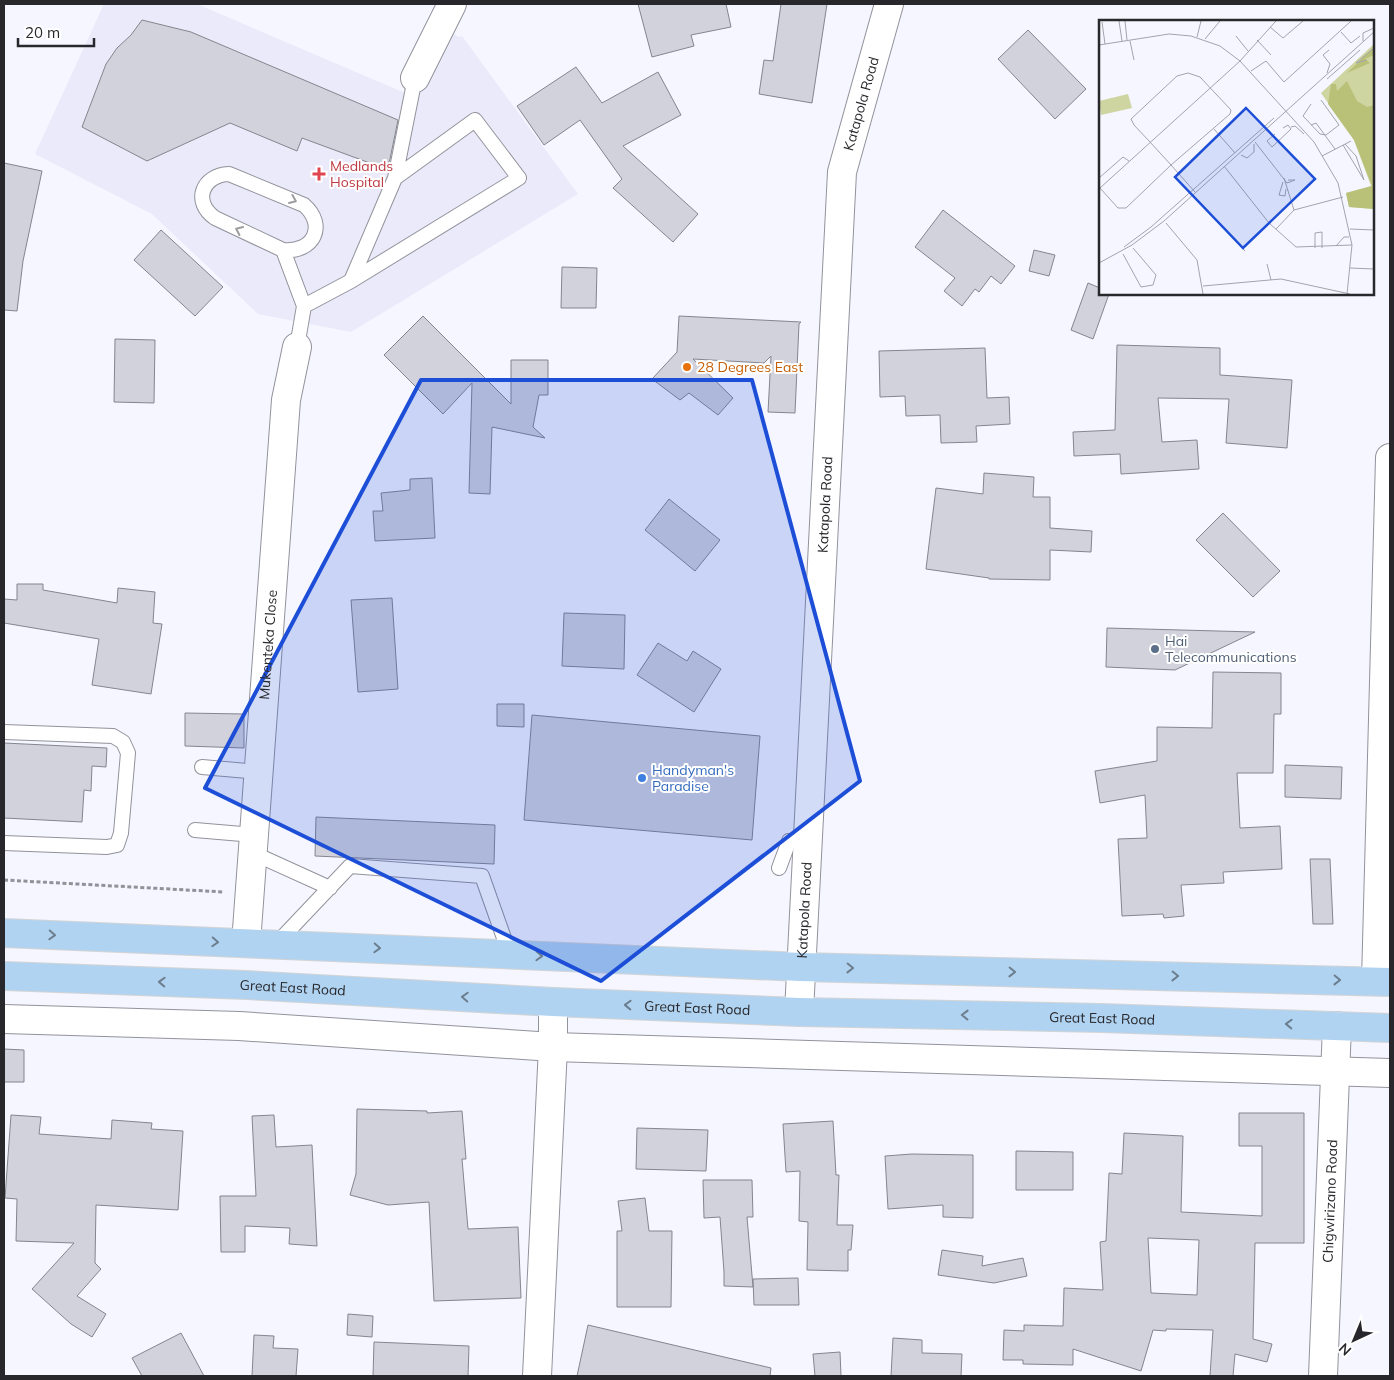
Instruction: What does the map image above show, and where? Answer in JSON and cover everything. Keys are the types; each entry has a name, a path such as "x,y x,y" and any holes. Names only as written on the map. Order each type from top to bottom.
{"main road":[{"path":"4,933 277,943 801,967 1383,981"},
{"name":"Great East Road","path":"4,976 246,985 554,1002 799,1012 1102,1018 1390,1028"}],"street":[{"path":"415,78 452,4"},
{"name":"Katapola Road","path":"799,1012 842,172 889,4"},
{"name":"Mukenteka Close","path":"246,943 286,400 297,347"},
{"path":"1383,981 1390,458"},
{"path":"537,1376 554,1002"},
{"path":"4,1019 239,1026 553,1047 1390,1073"},
{"name":"Chigwirizano Road","path":"1323,1376 1337,1026"}],"lane":[{"path":"351,281 395,178 415,78"},
{"path":"304,306 351,281 519,178 475,120 395,178"},
{"path":"284,250 301,249 313,237 316,228 315,219 311,211 304,205 229,174 213,177 207,183 202,199 208,214 284,250 304,306 297,347"},
{"path":"4,732 113,736 123,742 128,753 121,833 118,845 106,847 4,843"},
{"path":"202,767 259,772"},
{"path":"195,830 254,844 330,888"},
{"path":"779,868 790,841 807,843"},
{"path":"277,943 350,866 482,876 510,954"}],"path":[{"path":"4,880 250,893"}],"highlighted area":[{"path":"421,380 752,380 860,781 601,981 205,788"}],"shaded area":[{"name":"Medlands Hospital","path":"104,4 197,4 412,96 448,31 459,37 462,36 578,194 351,332 258,314 152,214 35,154"}],"building":[{"path":"638,4 726,4 731,27 691,35 694,46 652,57"},
{"path":"781,4 827,4 812,103 759,94 764,60 773,61"},
{"path":"142,20 191,32 398,120 390,159 386,169 302,138 297,151 230,123 147,161 82,127 106,64 117,48 131,35"},
{"path":"1028,30 1086,89 1055,119 998,59"},
{"path":"576,67 602,103 658,72 681,115 623,146 698,214 673,242 613,188 622,179 580,120 544,145 517,106"},
{"path":"4,163 42,171 23,261 17,311 4,310"},
{"path":"943,210 1015,266 1001,284 991,276 979,292 975,289 962,306 944,291 955,278 915,247"},
{"path":"161,230 223,287 195,316 134,260"},
{"path":"1034,250 1055,255 1049,276 1029,271"},
{"path":"562,267 597,268 596,308 561,308"},
{"path":"1088,283 1099,288 1099,295 1109,295 1093,339 1071,330"},
{"path":"423,316 511,404 511,360 548,360 548,395 539,395 533,427 545,438 492,427 490,494 469,493 472,383 443,414 384,355"},
{"name":"28 Degrees East","path":"679,316 801,322 799,324 795,413 768,412 771,356 764,363 693,359 733,398 718,415 689,393 680,400 652,379 677,352"},
{"path":"115,339 155,340 154,403 114,402"},
{"path":"1117,345 1220,348 1220,375 1292,380 1287,448 1226,443 1229,399 1158,398 1162,442 1197,440 1199,469 1121,474 1120,454 1074,456 1073,432 1115,430"},
{"path":"985,348 987,398 1009,397 1010,424 976,426 977,442 941,443 940,415 906,416 905,396 880,397 879,351"},
{"path":"984,473 1034,477 1033,497 1050,497 1050,528 1092,531 1091,552 1050,550 1050,580 989,579 926,569 936,488 983,494"},
{"path":"432,478 435,538 375,541 373,511 383,511 381,493 410,490 410,479"},
{"path":"669,499 720,540 695,571 645,530"},
{"path":"1223,513 1280,571 1253,597 1196,540"},
{"path":"17,584 43,584 43,590 117,603 118,588 155,592 153,623 162,624 151,694 92,685 99,639 4,623 4,599 17,600"},
{"path":"392,598 398,689 358,692 351,600"},
{"path":"564,613 625,615 624,669 562,666"},
{"name":"Hai Telecommunications","path":"1107,628 1255,632 1175,670 1106,667"},
{"path":"658,643 687,661 693,651 721,669 694,712 637,675"},
{"path":"1213,672 1281,673 1281,714 1274,714 1273,773 1237,773 1240,828 1280,826 1282,869 1223,872 1224,883 1181,885 1184,916 1164,918 1163,914 1122,916 1118,839 1147,838 1145,795 1100,803 1095,771 1157,761 1157,727 1212,728"},
{"path":"497,704 524,704 524,727 497,726"},
{"path":"185,713 244,714 244,748 185,746"},
{"name":"Handyman's Paradise","path":"532,715 760,736 752,840 524,820"},
{"path":"4,743 107,748 106,767 92,766 91,791 84,790 82,822 4,818"},
{"path":"1285,765 1342,767 1341,799 1285,797"},
{"path":"316,817 495,825 494,864 315,856"},
{"path":"1310,859 1330,859 1333,924 1313,924"},
{"path":"4,1049 24,1050 24,1082 4,1082"},
{"path":"357,1109 427,1111 427,1113 462,1111 466,1159 462,1159 468,1229 518,1227 521,1298 434,1301 429,1202 388,1205 350,1195 356,1174"},
{"path":"1239,1113 1304,1113 1304,1243 1255,1243 1253,1339 1272,1344 1267,1362 1235,1354 1233,1376 1210,1376 1213,1330 1166,1329 1166,1331 1153,1330 1141,1371 1073,1349 1073,1365 1023,1364 1023,1360 1003,1360 1004,1330 1024,1331 1024,1325 1063,1326 1064,1288 1103,1290 1100,1242 1106,1241 1109,1173 1122,1174 1124,1133 1183,1136 1181,1212 1262,1216 1262,1146 1239,1146","holes":["1148,1238 1199,1240 1197,1295 1151,1293"]},
{"path":"11,1115 41,1117 39,1134 111,1139 112,1120 152,1123 151,1129 183,1131 178,1210 96,1205 95,1263 101,1269 77,1296 106,1314 92,1337 71,1324 32,1289 74,1243 16,1241 17,1199 5,1198"},
{"path":"274,1115 276,1147 312,1145 317,1246 289,1244 290,1228 245,1226 245,1252 221,1252 220,1196 256,1196 252,1116"},
{"path":"833,1121 836,1175 839,1175 837,1225 853,1225 851,1250 848,1250 848,1271 807,1270 808,1222 799,1221 800,1171 786,1172 783,1124"},
{"path":"637,1128 708,1130 706,1171 636,1169"},
{"path":"1016,1151 1073,1152 1073,1190 1016,1190"},
{"path":"912,1154 973,1155 973,1218 943,1217 943,1205 888,1209 885,1156"},
{"path":"703,1180 752,1180 753,1217 747,1217 753,1287 724,1286 720,1217 704,1218"},
{"path":"645,1198 649,1231 672,1231 671,1307 617,1307 617,1231 622,1231 618,1201"},
{"path":"942,1250 983,1256 982,1266 1023,1258 1027,1276 994,1283 938,1275"},
{"path":"798,1278 799,1305 754,1305 753,1279"},
{"path":"348,1314 373,1316 372,1337 347,1335"},
{"path":"588,1325 771,1368 770,1376 577,1376"},
{"path":"181,1333 204,1376 142,1376 132,1358"},
{"path":"254,1335 274,1336 273,1348 298,1349 296,1376 252,1376"},
{"path":"893,1338 922,1340 922,1353 962,1354 961,1376 891,1376"},
{"path":"374,1342 469,1346 468,1376 373,1376"},
{"path":"840,1352 841,1376 815,1376 813,1354"}],"place":[{"name":"Medlands Hospital","path":"319,174"},
{"name":"28 Degrees East","path":"687,367"},
{"name":"Hai Telecommunications","path":"1155,649"},
{"name":"Handyman's Paradise","path":"642,778"}]}
